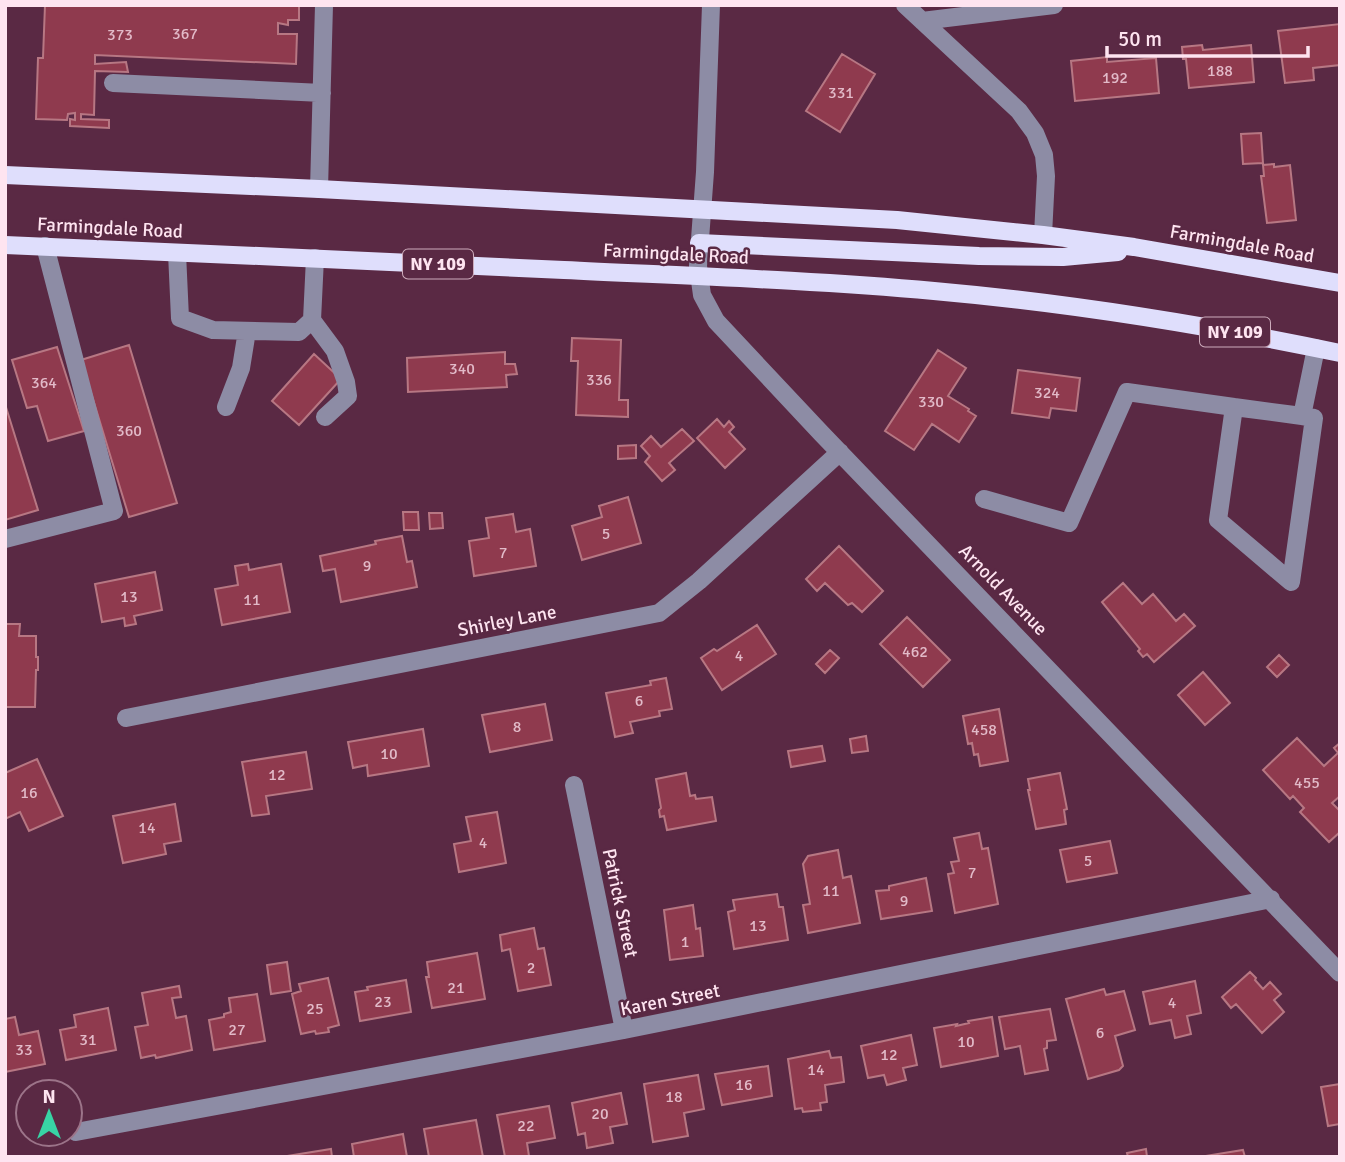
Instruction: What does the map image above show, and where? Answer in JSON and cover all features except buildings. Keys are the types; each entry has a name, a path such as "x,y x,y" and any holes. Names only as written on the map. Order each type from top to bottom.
{"main road":[{"name":"Farmingdale Road","path":"5,176 897,220 1149,249 1340,283"},
{"path":"699,243 897,253 1051,257 1149,249"},
{"name":"Farmingdale Road","path":"5,245 699,276 894,288 1130,314 1232,331 1340,354"}],"street":[{"path":"319,190 324,5"},
{"name":"Arnold Avenue","path":"711,5 699,276 702,295 716,321 1340,972"},
{"path":"905,5 1019,111 1034,133 1044,155 1046,176 1043,235"},
{"path":"922,21 1054,5"},
{"path":"113,83 322,93"},
{"path":"5,539 114,511 45,246"},
{"path":"177,253 180,318 213,330 299,332 312,320"},
{"path":"315,258 312,320 335,351 348,396 325,417"},
{"path":"226,407 241,368 247,331"},
{"path":"1302,416 1316,348"},
{"path":"984,499 1069,523 1127,392 1314,418 1291,582 1218,520 1234,407"},
{"name":"Shirley Lane","path":"126,718 659,613 699,581 840,452"},
{"name":"Patrick Street","path":"574,785 624,1030"},
{"name":"Karen Street","path":"84,1131 624,1030 1270,899"}]}
